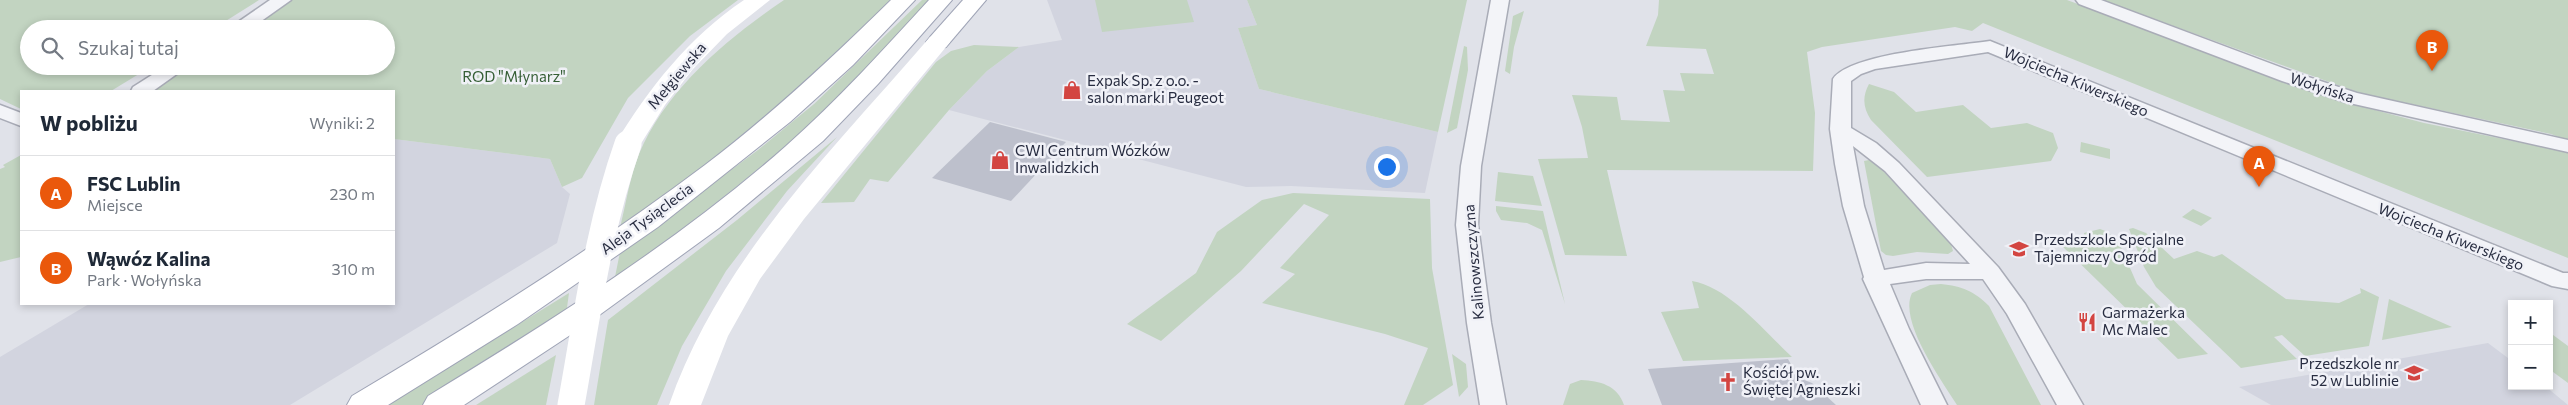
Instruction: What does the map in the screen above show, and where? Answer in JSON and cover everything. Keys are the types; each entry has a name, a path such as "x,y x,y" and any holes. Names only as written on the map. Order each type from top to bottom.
{"main road":[{"name":"Mełgiewska","path":"571,405 606,214 617,172 628,144 654,101 687,60 716,31 759,0"},
{"name":"Aleja Tysiąclecia","path":"363,405 496,323 661,211 789,112 869,37 904,0"},
{"path":"439,405 610,293 764,177 834,116 941,0"},
{"path":"685,405 704,351 748,272 799,206 975,0"}],"street":[{"path":"251,20 282,0"},
{"name":"Kalinowszczyzna","path":"1493,405 1479,323 1467,225 1470,166 1500,0"},
{"name":"Wołyńska","path":"2085,0 2288,77 2352,98 2568,146"},
{"name":"Wojciecha Kiwerskiego","path":"1934,405 1899,338 1874,279 1851,195 1840,129 1842,79 1854,70 1872,64 1990,46 2551,278 2568,281"},
{"path":"142,90 165,75"},
{"path":"0,110 20,120"},
{"path":"1840,129 1869,147 1892,167 1990,272 2017,310 2070,405"},
{"path":"1874,279 1926,271 1990,272"}],"shaded area":[{"path":"1047,0 1247,0 1257,25 1238,28 1259,89 1438,132 1425,193 1291,186 1246,187 949,110 987,71 1019,47 1062,40"},
{"path":"395,139 550,159 562,187 570,194 557,243 290,405 0,405 0,357 87,305 395,305"},
{"name":"Przedszkole nr 52 w Lublinie","path":"2488,343 2508,358 2508,390 2550,390 2568,405 2271,405 2239,387"}],"green space":[{"path":"0,0 259,0 227,20 20,20 20,75 137,75 113,90 20,90 20,109 0,99"},
{"name":"ROD \"Młynarz\"","path":"292,0 738,0 690,36 628,98 582,178 562,187 550,159 395,139 395,90 153,90 176,75 395,75 395,20 261,20"},
{"path":"784,0 890,0 805,84 726,149 620,228 639,154 665,108 682,87 721,48"},
{"path":"922,0 930,0 866,71 828,108 740,184 678,232 615,277 620,252 758,150 814,104"},
{"path":"1095,0 1187,0 1194,22 1102,32"},
{"path":"1247,0 1467,0 1438,132 1259,89 1238,28 1257,25"},
{"path":"1659,0 2067,0 2337,100 2424,123 2568,152 2568,258 1983,23 1972,31 1955,27 1822,47 1807,52 1815,113 1813,171 1607,170 1627,256 1565,255 1538,159 1588,158 1582,127 1572,95 1617,97 1621,120 1670,122 1663,90 1685,91 1680,73 1714,74 1706,49 1646,46 1658,15"},
{"path":"2101,0 2568,0 2568,141 2551,134 2360,93"},
{"path":"1524,11 1514,47 1510,74 1505,71 1513,16"},
{"path":"974,45 1019,47 987,71 949,110 888,182 870,179 854,202 821,203 936,62 951,51"},
{"path":"1464,46 1467,47 1468,70 1457,128 1447,133"},
{"path":"1869,84 1894,92 1916,112 1963,105 1991,128 2027,123 2053,133 2058,148 2051,161 1927,177 1871,120 1864,102"},
{"path":"837,137 787,191 726,271 682,346 657,405 594,405 608,320 737,220"},
{"path":"2081,142 2110,149 2110,159 2080,152"},
{"path":"20,156 20,257 0,262 0,169 5,167 3,165"},
{"path":"1864,161 1874,161 1951,244 1953,251 1948,254 1917,252 1893,256 1886,255 1881,251"},
{"path":"1498,172 1533,176 1542,206 1495,201"},
{"path":"1293,193 1430,199 1432,268 1453,385 1423,405 1404,405 1428,348 1385,334 1262,303 1295,274 1280,268 1329,215 1304,204 1241,271 1161,341 1127,324 1196,273 1217,232 1262,200"},
{"path":"1496,206 1543,211 1565,304 1542,230 1527,223 1501,220 1496,211"},
{"path":"2193,209 2212,218 2201,226 2182,217"},
{"path":"2133,228 2146,233 2174,259 2197,251 2214,257 2222,254 2286,299 2339,303 2361,293 2360,288 2379,297 2369,346 2305,356 2282,335 2274,337 2297,359 2241,368 2156,287 2144,267 2129,229"},
{"path":"2100,229 2108,232 2120,245 2137,284 2208,354 2178,359 2060,244 2085,240 2084,233"},
{"path":"1692,281 1706,285 1733,301 1792,357 1683,361 1661,312 1699,308"},
{"path":"1941,284 1967,290 1989,306 2041,405 1957,405 1924,351 1911,319 1909,305 1912,293 1930,285"},
{"path":"569,293 566,315 424,405 388,405"},
{"path":"2389,299 2452,327 2382,340"},
{"path":"2553,335 2568,346 2568,383 2553,372"},
{"path":"1452,354 1466,364 1468,387 1459,397"},
{"path":"556,355 546,405 476,405"},
{"path":"1581,380 1607,385 1617,393 1624,405 1563,405 1570,384"}],"building":[{"name":"CWI Centrum Wózków Inwalidzkich","path":"990,122 1066,142 1011,201 932,178"},
{"name":"Kościół pw. Świętej Agnieszki","path":"1788,359 1799,378 1812,383 1836,405 1662,405 1648,369"}],"place":[{"name":"Wąwóz Kalina","path":"2432,71"},
{"name":"Expak Sp. z o.o. - salon marki Peugeot","path":"1072,90"},
{"name":"CWI Centrum Wózków Inwalidzkich","path":"1000,160"},
{"name":"FSC Lublin","path":"2259,187"},
{"name":"Przedszkole Specjalne Tajemniczy Ogród","path":"2019,249"},
{"name":"Garmażerka Mc Malec","path":"2087,322"},
{"name":"Przedszkole nr 52 w Lublinie","path":"2414,373"},
{"name":"Kościół pw. Świętej Agnieszki","path":"1728,382"}]}
